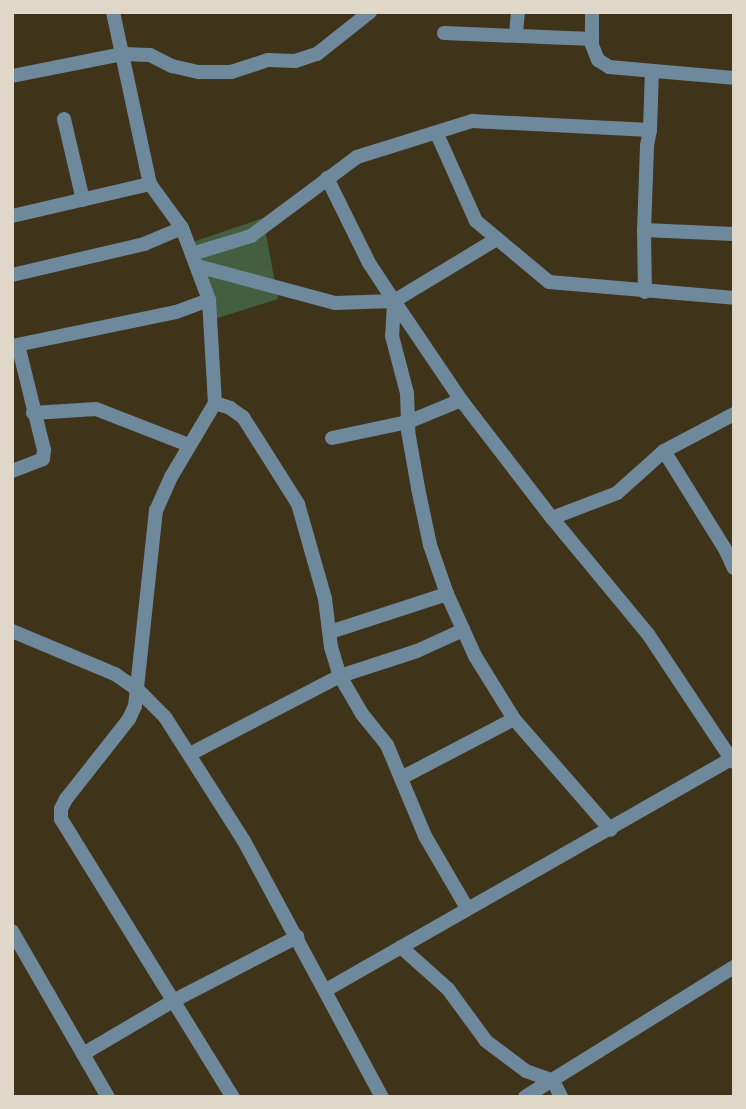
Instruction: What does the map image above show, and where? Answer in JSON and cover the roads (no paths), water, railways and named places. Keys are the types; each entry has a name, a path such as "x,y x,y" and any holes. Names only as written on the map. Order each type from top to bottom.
{"street":[{"path":"113,12 150,184 182,228 209,300 215,403 189,444 156,510 138,690 129,719 66,799 61,809 61,819 233,1097"},
{"path":"12,76 122,54 150,55 172,66 199,72 231,72 268,60 295,61 317,54 370,12"},
{"path":"516,34 518,12"},
{"path":"592,12 592,39 598,60 609,67 734,78"},
{"path":"444,33 592,39"},
{"path":"645,292 647,146 653,71"},
{"path":"64,119 83,200"},
{"path":"195,260 251,236 357,157 472,121 650,130"},
{"path":"437,134 476,221 495,240 549,282 734,298"},
{"path":"326,990 467,908 733,761 648,634 552,518 461,400 369,263 327,178"},
{"path":"12,216 150,184"},
{"path":"12,275 144,244 182,228"},
{"path":"644,230 734,234"},
{"path":"195,260 335,303 394,301 495,240"},
{"path":"12,471 43,459 44,450 15,346 176,312 209,300"},
{"path":"394,301 392,336 407,393 408,422 430,545 447,594 492,688 514,719 611,830"},
{"path":"332,438 408,422 461,400"},
{"path":"215,403 243,416 298,504 313,550 331,647 340,676 362,714 387,745 430,844 467,908"},
{"path":"33,414 96,409 189,444"},
{"path":"552,518 617,493 664,451 734,414"},
{"path":"664,451 726,549 734,568"},
{"path":"330,632 447,594"},
{"path":"190,754 340,676 417,651 463,630"},
{"path":"12,631 115,674 138,690 165,717 244,841 382,1097"},
{"path":"403,777 514,719"},
{"path":"12,930 108,1097"},
{"path":"83,1054 173,1001 297,937"},
{"path":"401,947 448,989 486,1041 526,1071 553,1081 561,1097"},
{"path":"524,1097 734,967"}]}
